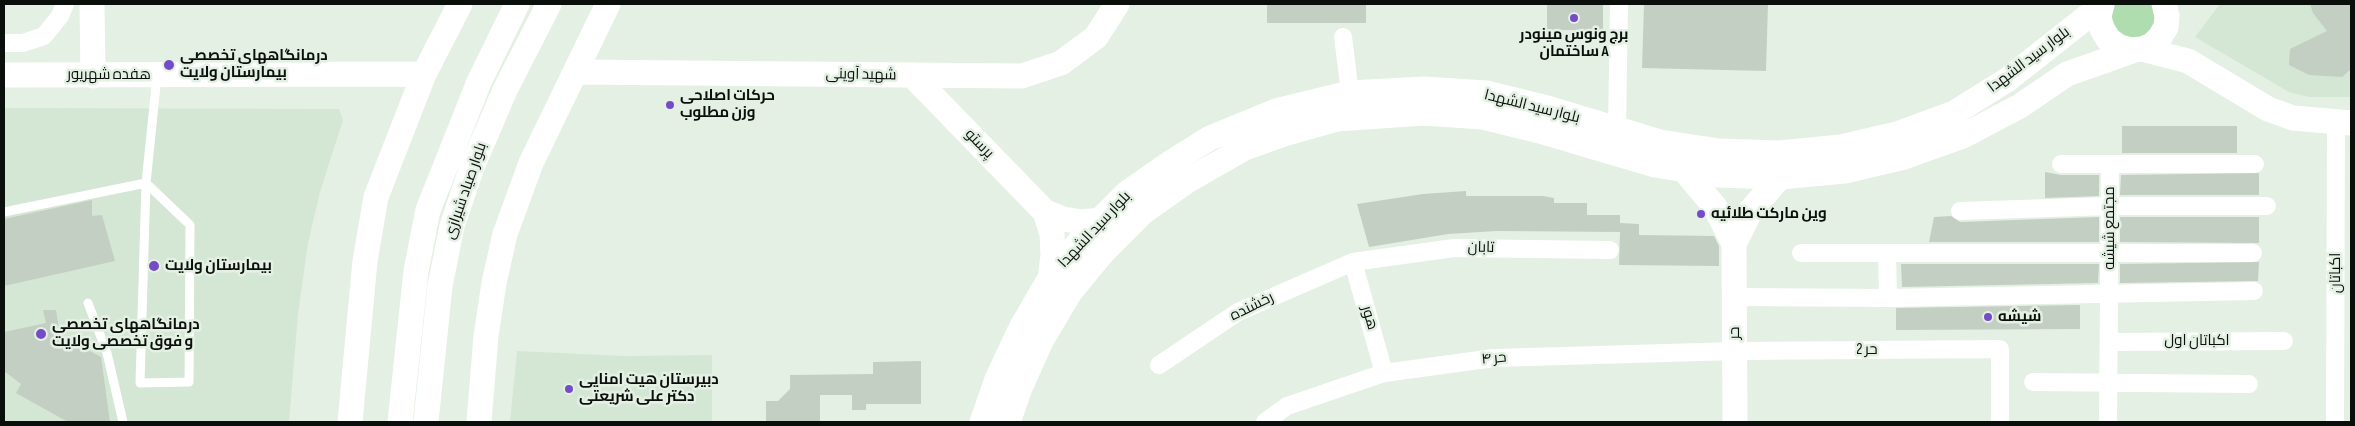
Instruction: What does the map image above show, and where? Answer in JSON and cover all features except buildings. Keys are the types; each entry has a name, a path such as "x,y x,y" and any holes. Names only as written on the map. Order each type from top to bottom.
{"main road":[{"path":"92,4 93,76"},
{"path":"350,422 365,261 376,197 424,74 461,4"},
{"name":"بلوار صیاد شیرازی","path":"400,422 416,271 428,210 479,82 516,4"},
{"name":"بلوار صیاد شیرازی","path":"426,422 440,286 452,226 472,167 505,90 549,4"},
{"path":"479,422 486,336 494,283 505,234 531,163 608,4"},
{"name":"شهید آوینی","path":"576,72 1022,76 1061,63 1096,37 1117,4"},
{"path":"2102,4 2100,17 2102,29 2108,39 2118,46 2188,61 2268,109 2293,118 2344,123"},
{"name":"بلوار سید الشهدا","path":"1008,422 1020,388 1042,339 1070,292 1103,252 1143,212 1187,181 1245,148 1310,114 1356,93 1424,89 1486,93 1660,142 1720,150 1779,153 1841,147 1897,134 1954,113 2007,80 2102,4"},
{"path":"2167,9 2188,61"},
{"name":"بلوار سید الشهدا","path":"982,422 997,379 1021,328 1050,278 1101,220 1127,193 1210,138 1276,111 1337,119 1424,113 1483,117 1540,131 1597,150 1655,165 1717,175 1780,177 1845,171 1904,157 1972,131 2020,106 2067,74 2152,44 2160,37 2166,27 2167,9"},
{"name":"هفده شهریور","path":"4,76 424,74"},
{"name":"پرستو","path":"912,76 1045,212 1063,219 1082,222 1101,220"},
{"path":"1356,93 1352,106 1357,113 1368,117"},
{"name":"حر","path":"1684,170 1715,207 1734,244 1735,422"},
{"name":"حر","path":"1734,244 1751,210 1780,177"},
{"name":"پرستو","path":"1045,212 1052,234 1053,256 1050,278"}],"street":[{"path":"4,43 23,43 44,36 60,16 65,4"},
{"path":"1617,130 1618,4"},
{"path":"1343,37 1356,93"},
{"name":"اکباتان","path":"2335,422 2344,123"},
{"path":"2061,164 2255,164"},
{"name":"مجتمع شیشه","path":"2108,422 2110,164"},
{"path":"1960,211 2110,206 2267,206"},
{"name":"تابان","path":"1353,262 1454,248 1610,250"},
{"path":"1801,252 2253,253"},
{"path":"1888,253 1888,298"},
{"name":"رخشنده","path":"1159,365 1238,312 1353,262"},
{"name":"هور","path":"1353,262 1384,373"},
{"path":"1735,297 1888,298 2254,291"},
{"name":"اکباتان اول","path":"2109,342 2284,341"},
{"name":"حر ۴","path":"1265,422 1287,406 1384,373 1494,358 1735,350"},
{"name":"حر 2","path":"1735,350 2000,350 2000,422"},
{"path":"2033,382 2250,384"}],"lane":[{"path":"146,183 190,226 189,382 140,383 146,183 157,75"},
{"path":"4,212 146,183"},
{"path":"88,303 108,353 123,422"}],"shaded area":[{"path":"2220,4 2351,4 2351,97 2309,97 2289,92 2195,37"},
{"name":"بیمارستان ولایت","path":"4,108 339,109 343,120 320,192 308,243 298,314 289,422 4,422"},
{"path":"517,351 624,356 712,355 712,422 510,422"}],"green space":[{"path":"2102,4 2164,4 2167,16 2130,50"}],"place":[{"name":"برج ونوس مینودر ساختمان A","path":"1574,18"},
{"name":"درمانگاههای تخصصی بیمارستان ولایت","path":"169,65"},
{"name":"حرکات اصلاحی وزن مطلوب","path":"670,105"},
{"name":"وین مارکت طلائیه","path":"1701,214"},
{"name":"بیمارستان ولایت","path":"154,266"},
{"name":"شیشه","path":"1988,317"},
{"name":"درمانگاههای تخصصی و فوق تخصصی ولایت","path":"41,334"},
{"name":"دبیرستان هیت امنایی دکتر علی شریعتی","path":"569,389"}]}
